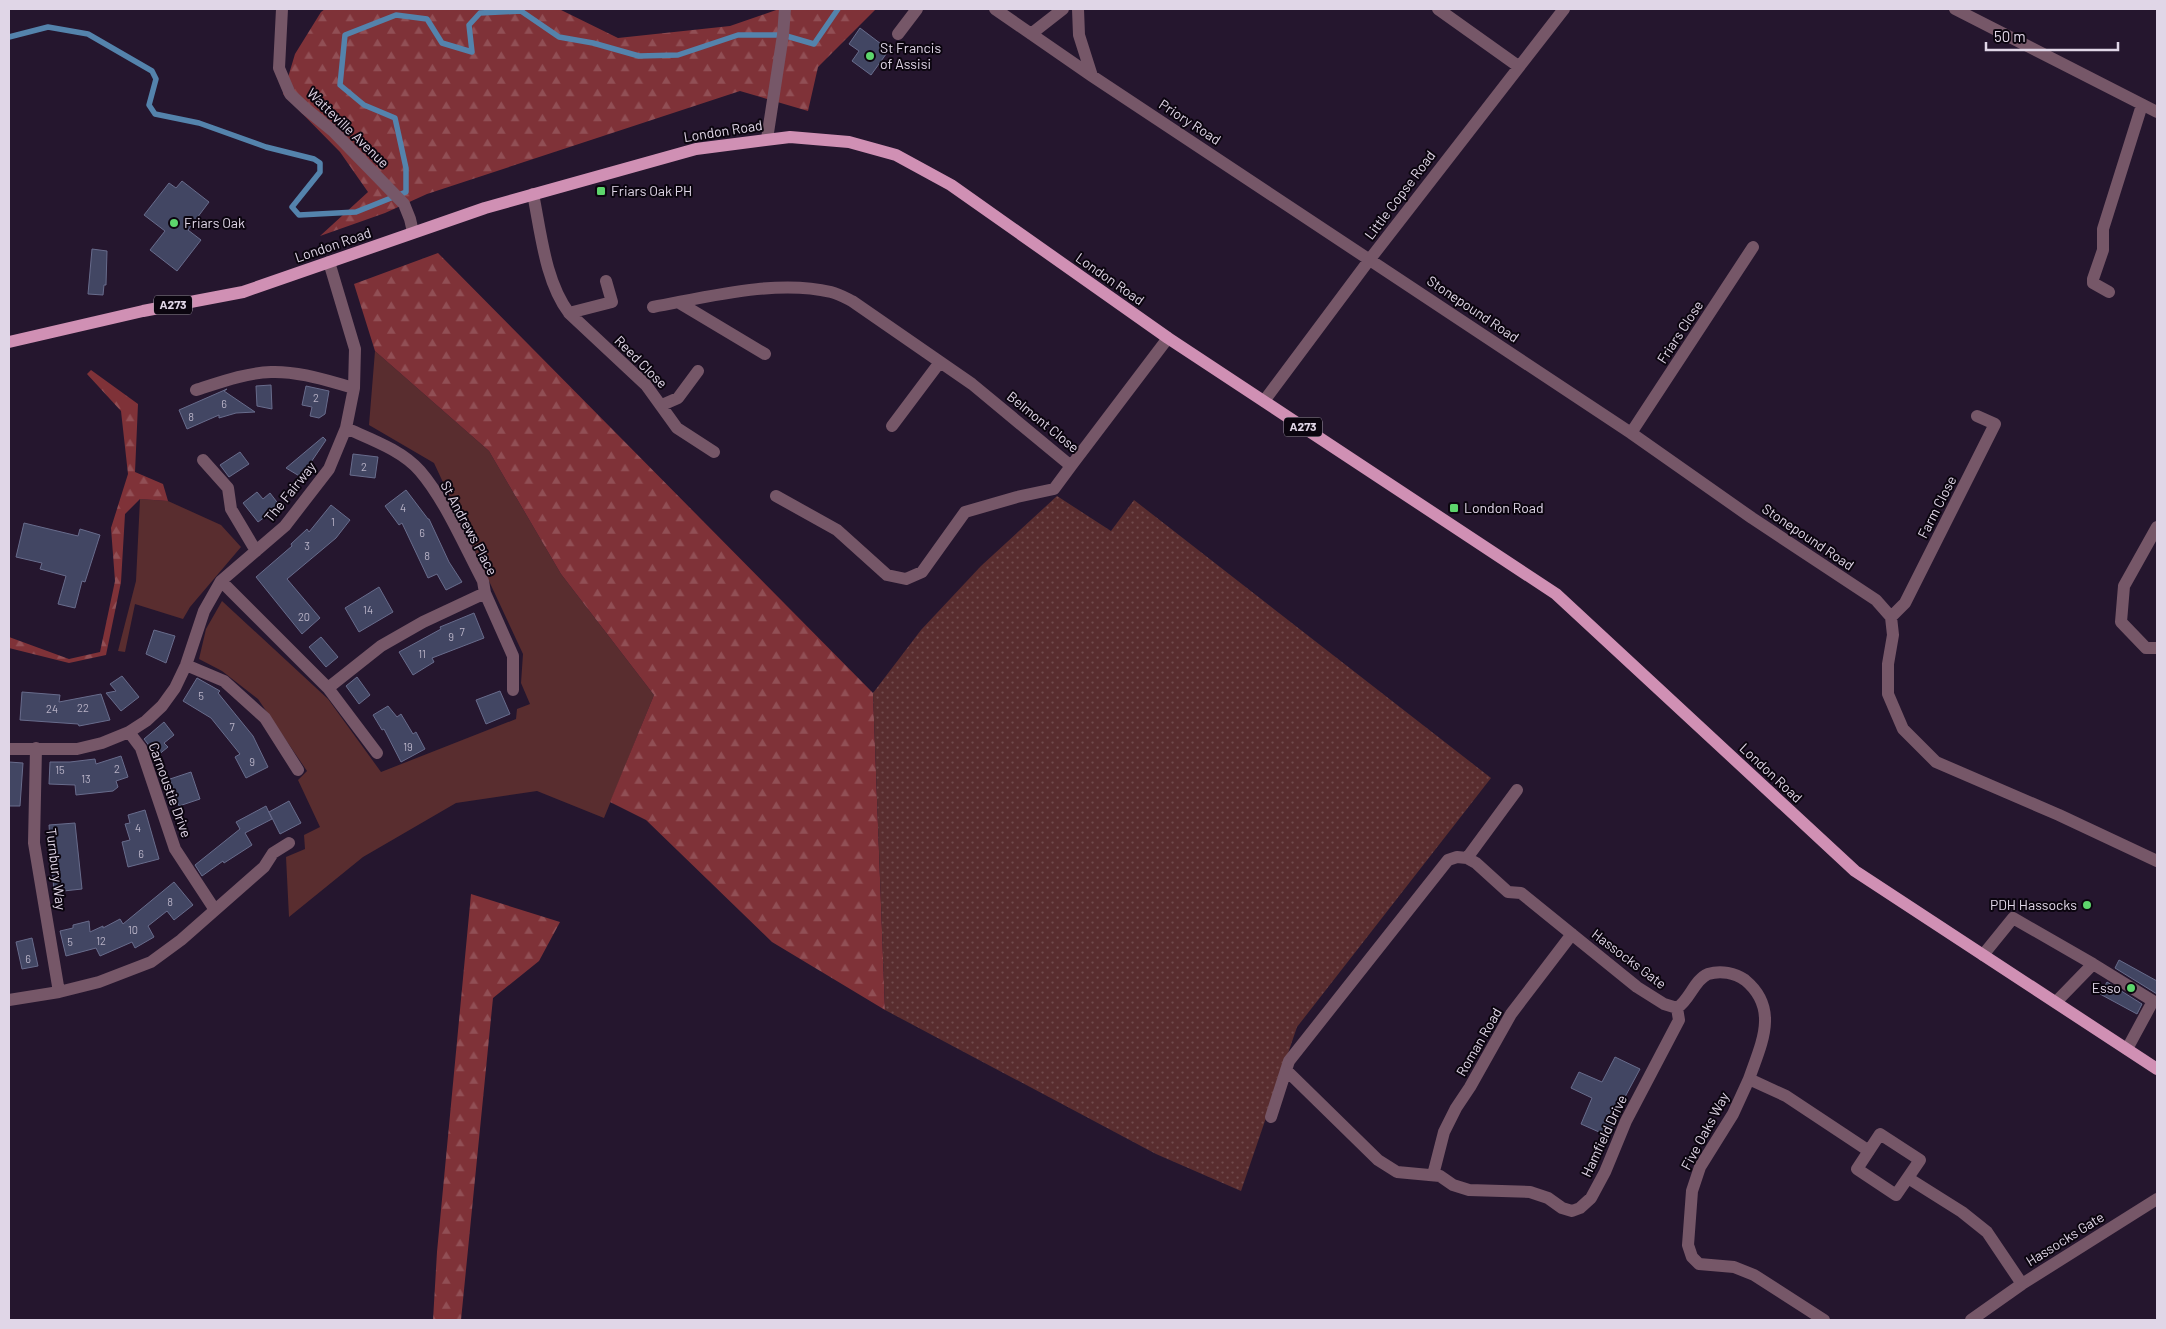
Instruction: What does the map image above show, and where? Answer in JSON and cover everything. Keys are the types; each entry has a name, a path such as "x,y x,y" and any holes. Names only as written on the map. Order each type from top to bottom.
{"main road":[{"name":"London Road","path":"9,342 143,311 243,292 413,232 533,194 696,149 790,137 849,142 896,155 951,185 1168,338 1556,594 1855,871 2157,1069"}],"street":[{"name":"Watteville Avenue","path":"282,9 279,68 290,94 334,132 395,195 407,211 413,232"},
{"path":"767,139 783,36 785,9"},
{"path":"898,34 917,9"},
{"name":"Priory Road","path":"995,9 1092,76 1370,259"},
{"path":"1031,34 1063,9"},
{"path":"1078,9 1079,36 1092,76"},
{"path":"1438,9 1518,66"},
{"name":"Little Copse Road","path":"1264,401 1370,259 1564,9"},
{"path":"1955,9 2157,112"},
{"path":"2109,292 2097,287 2093,283 2093,279 2103,250 2103,229 2142,105"},
{"name":"Reed Close","path":"533,194 550,272 559,301 569,313 646,385 678,428 714,452"},
{"name":"Friars Close","path":"1632,433 1753,247"},
{"name":"Stonepound Road","path":"1370,259 1632,433 1752,518 1876,600 1891,617"},
{"name":"The Fairway","path":"9,749 77,749 102,743 129,732 146,722 162,706 175,688 186,665 200,620 221,581 285,526 329,469 346,428 354,388 355,348 329,262"},
{"path":"569,313 612,302 606,281"},
{"name":"Belmont Close","path":"653,307 766,288 811,289 833,292 852,301 972,384 1071,466 1168,338"},
{"path":"678,302 765,354"},
{"path":"892,426 940,362"},
{"path":"662,405 678,398 698,371"},
{"path":"196,390 245,375 272,372 307,376 354,388"},
{"name":"Farm Close","path":"1891,617 1905,603 1995,424 1977,416"},
{"name":"St Andrews Place","path":"328,688 381,646 424,622 485,593 483,582 444,509 419,470 388,446 346,428"},
{"path":"203,460 228,488 231,508 256,551"},
{"path":"776,496 837,530 887,575 906,579 922,572 965,512 1016,496 1054,489 1071,466"},
{"path":"2157,527 2124,586 2121,622 2146,648 2157,648"},
{"path":"221,581 328,688 377,753"},
{"path":"485,593 513,656 513,690"},
{"path":"1891,617 1893,635 1888,664 1888,694 1903,729 1936,762 2059,815 2157,861"},
{"path":"186,665 224,681 265,718 298,770"},
{"name":"Carnoustie Drive","path":"129,732 141,748 175,849 215,910"},
{"name":"Turnbury Way","path":"36,748 34,843 59,992"},
{"path":"1271,1117 1289,1061 1448,860 1457,857 1468,858 1518,790"},
{"path":"9,1000 59,992 99,982 151,962 181,940 264,867 273,853 289,843"},
{"name":"Hassocks Gate","path":"1468,858 1508,892 1521,893 1637,987 1664,1004 1677,1008"},
{"path":"1983,955 2013,918 2153,1001 2126,1049"},
{"name":"Roman Road","path":"1433,1175 1444,1132 1456,1108 1511,1014 1572,934"},
{"path":"2056,1002 2093,964"},
{"path":"1677,1008 1684,1004 1691,992 1707,975 1727,972 1741,978 1756,989 1765,1009 1765,1030 1749,1079 1786,1096 1869,1151"},
{"name":"Hamfield Drive","path":"1286,1070 1378,1160 1397,1172 1440,1176 1453,1185 1469,1190 1530,1192 1548,1198 1562,1208 1572,1211 1580,1208 1591,1198 1605,1172 1626,1122 1679,1020 1677,1008"},
{"name":"Five Oaks Way","path":"1749,1079 1733,1114 1700,1167 1692,1191 1688,1245 1692,1257 1699,1264 1734,1268 1754,1276 1824,1320"},
{"path":"1880,1134 1920,1160 1908,1178 1896,1195 1857,1169 1880,1134"},
{"name":"Hassocks Gate","path":"1908,1178 1962,1212 1987,1232 2022,1284 2157,1200"},
{"path":"1971,1320 2022,1284"}],"shaded area":[{"path":"375,351 489,451 561,574 654,695 604,818 537,791 456,803 363,857 289,917 286,857 305,849 304,835 320,827 298,780 307,771 258,699 222,671 199,659 206,629 222,601 328,699 381,772 516,719 517,709 530,704 521,683 523,654 434,463 369,425"},
{"path":"1057,496 1111,531 1134,500 1491,778 1297,1027 1241,1191 1156,1154 885,1010 873,693 921,630 981,566"},
{"path":"140,499 168,501 221,525 241,547 190,607 183,619 135,604 125,652 118,651 136,581"}],"green space":[{"path":"325,9 559,9 618,38 730,26 779,9 876,9 818,67 808,111 740,91 427,194 385,213 320,236 368,192 340,152 283,94 295,54 321,12"},
{"path":"438,253 873,693 885,1010 772,942 646,820 610,802 654,695 561,574 489,451 375,351 354,284"},
{"path":"91,370 138,404 135,472 163,484 168,501 140,499 125,514 121,582 106,655 69,663 9,648 9,637 69,659 100,652 115,581 111,528 128,474 121,411 87,374"},
{"path":"471,894 560,922 539,961 493,998 461,1320 433,1320 437,1252"}],"building":[{"name":"St Francis of Assisi","path":"860,28 889,50 871,75 852,61 859,51 849,44"},
{"name":"Friars Oak","path":"182,181 209,202 188,230 201,240 177,271 150,250 165,231 144,215 169,183 176,188"},
{"path":"92,249 107,251 106,285 104,285 103,295 88,294"},
{"path":"271,385 272,409 257,406 256,386"},
{"path":"306,386 329,391 325,414 319,418 310,416 312,407 302,405"},
{"path":"227,389 224,391 255,412 236,413 219,418 219,415 187,429 179,410"},
{"path":"323,437 326,440 301,477 286,468"},
{"path":"240,452 249,464 229,477 220,465"},
{"path":"353,454 378,457 375,478 350,475"},
{"path":"406,490 429,519 449,562 462,582 446,590 437,574 428,578 402,523 399,525 385,506"},
{"path":"257,492 263,499 270,493 280,506 258,522 243,503"},
{"path":"331,505 350,520 336,538 287,579 320,618 302,634 256,577 292,546 291,544 307,529 309,532"},
{"path":"24,523 78,536 80,529 100,535 85,582 82,581 75,608 58,604 66,576 40,569 42,563 16,557"},
{"path":"379,587 393,612 359,632 345,608"},
{"path":"474,613 484,638 432,658 434,662 413,675 399,652 441,629 440,627"},
{"path":"154,630 175,636 166,663 146,654"},
{"path":"321,637 338,657 326,667 309,647"},
{"path":"122,676 139,697 121,711 106,693 116,691 110,684"},
{"path":"357,677 370,695 359,704 346,686"},
{"path":"197,678 220,691 218,693 253,736 268,767 246,778 235,757 240,754 211,718 183,701"},
{"path":"500,691 510,714 486,724 476,700"},
{"path":"22,692 60,695 59,702 101,694 110,720 79,726 78,724 20,720"},
{"path":"388,706 397,717 401,714 413,734 416,732 425,749 401,762 384,729 382,730 373,715"},
{"path":"164,722 174,735 164,743 168,747 157,756 144,739"},
{"path":"121,756 128,777 116,781 118,787 113,791 76,795 75,785 49,784 50,762 95,759 96,764"},
{"path":"9,762 23,763 20,806 9,806"},
{"path":"191,772 200,799 179,806 170,779"},
{"path":"289,801 301,823 280,834 269,812"},
{"path":"266,806 272,819 245,833 252,845 224,863 223,861 202,876 195,865 240,829 236,822"},
{"path":"145,810 159,859 128,867 122,842 130,840 125,824 130,823 128,815"},
{"path":"75,823 82,889 54,892 49,825"},
{"path":"174,882 193,905 174,920 167,911 148,926 154,937 135,948 132,942 100,956 96,948 66,956 60,931 89,921 90,932 120,919 123,924"},
{"path":"32,938 38,966 22,969 16,942"},
{"path":"2119,960 2157,981 2157,994 2115,968"},
{"path":"2107,982 2142,1004 2137,1014 2100,994"},
{"path":"1615,1057 1640,1069 1618,1110 1608,1136 1581,1124 1592,1098 1571,1088 1579,1072 1602,1082"}],"waterway":[{"path":"9,37 48,27 88,34 152,71 156,79 149,105 155,114 199,123 266,147 314,159 320,163 320,172 292,207 299,215 356,212 406,192 406,168 395,118 364,105 340,85 345,35 396,15 427,19 442,43 472,52 469,25 480,13 521,11 559,37 593,43 639,56 678,55 738,35 783,35 814,44 838,9"}],"place":[{"name":"St Francis of Assisi","path":"870,56"},
{"name":"Friars Oak PH","path":"601,191"},
{"name":"Friars Oak","path":"174,223"},
{"name":"London Road","path":"1454,508"},
{"name":"PDH Hassocks","path":"2087,905"},
{"name":"Esso","path":"2131,988"}]}
